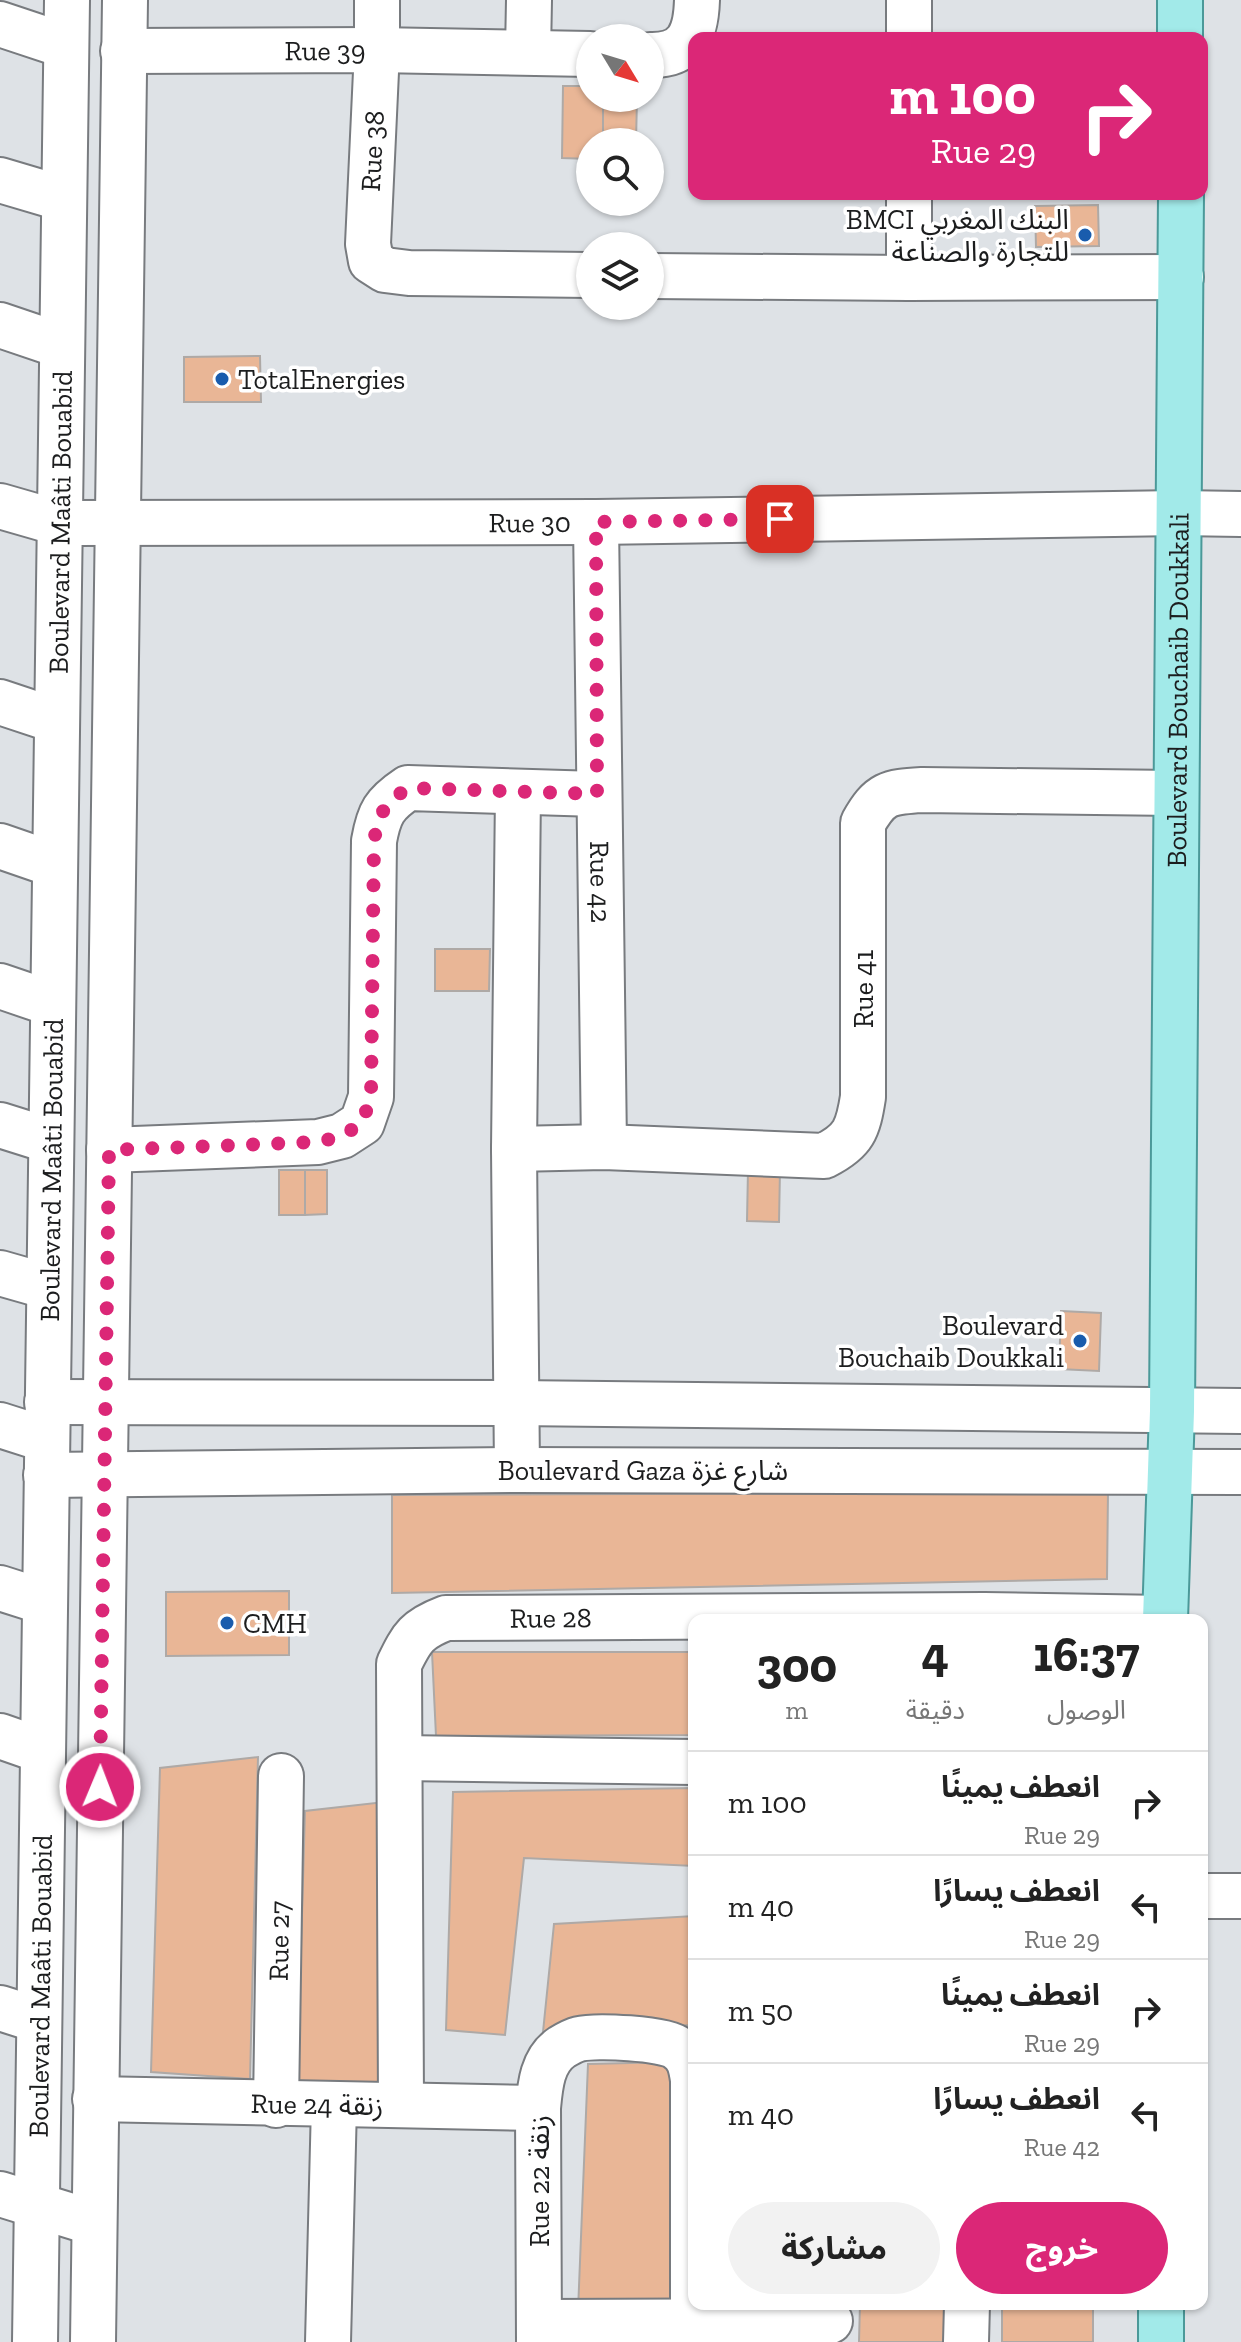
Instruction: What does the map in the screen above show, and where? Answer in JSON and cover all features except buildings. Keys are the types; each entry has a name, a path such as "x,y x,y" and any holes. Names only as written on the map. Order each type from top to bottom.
{"main road":[{"path":"1180,0 1180,32"},
{"name":"Boulevard Bouchaib Doukkali","path":"1165,1614 1172,1411 1181,200"},
{"path":"1161,2310 1161,2342"}],"street":[{"name":"Boulevard Maâti Bouabid","path":"35,2342 18,2200 19,2014 43,1751 67,0"},
{"name":"Boulevard Maâti Bouabid","path":"93,2342 125,0"},
{"name":"Rue 38","path":"377,0 368,244 371,261 385,270 409,273 576,275"},
{"path":"528,52 529,0"},
{"path":"692,32 697,21 697,0"},
{"path":"909,0 909,32"},
{"path":"0,24 66,46"},
{"path":"664,53 677,51 688,41"},
{"name":"Rue 39","path":"123,51 377,50 576,54"},
{"path":"0,180 64,199"},
{"path":"909,200 909,278"},
{"path":"664,276 1181,277"},
{"path":"0,325 62,346"},
{"name":"Rue 30","path":"0,506 59,523 596,522 1241,514"},
{"name":"Rue 42","path":"596,522 597,794 604,1147"},
{"path":"0,702 57,721"},
{"path":"109,1150 318,1142 342,1136 362,1123 371,1097 374,841 378,820 388,801 408,788 597,794"},
{"path":"517,1470 514,1149 518,792"},
{"name":"Rue 41","path":"514,1149 604,1147 824,1156 839,1149 859,1124 863,1097 863,823 875,803 891,792 1175,793"},
{"path":"0,846 55,865"},
{"path":"0,986 53,1004"},
{"path":"0,1125 51,1141"},
{"path":"0,1273 49,1287"},
{"path":"0,1425 47,1439 105,1402 1241,1411"},
{"name":"Boulevard Gaza شارع غزة","path":"47,1439 104,1475 517,1470 1170,1469 1241,1472"},
{"path":"0,1588 44,1602"},
{"name":"Rue 28","path":"401,2105 399,1664 409,1643 423,1627 446,1618 688,1618"},
{"path":"0,1736 43,1751"},
{"path":"400,1758 688,1762"},
{"name":"Rue 27","path":"276,2105 281,1776"},
{"path":"1208,1896 1241,1896"},
{"name":"Rue 22 زنقة","path":"539,2332 538,2108 541,2080 549,2060 561,2047 581,2039 658,2040 676,2047 688,2059"},
{"name":"Rue 24 زنقة","path":"95,2099 538,2108"},
{"path":"328,2342 334,2105"},
{"path":"18,2200 94,2223"},
{"name":"Rue 22 زنقة","path":"693,2310 693,2322"},
{"path":"966,2342 967,2310"},
{"path":"539,2332 693,2322 830,2322"}],"place":[{"name":"BMCI البنك المغربي للتجارة والصناعة","path":"1085,235"},
{"name":"TotalEnergies","path":"222,379"},
{"name":"Boulevard Bouchaib Doukkali","path":"1080,1341"},
{"name":"CMH","path":"227,1623"}],"route":[{"path":"100,1787 109,1150 318,1142 342,1136 362,1123 371,1097 374,841 378,820 388,801 408,788 597,794 596,522 780,519"}]}
